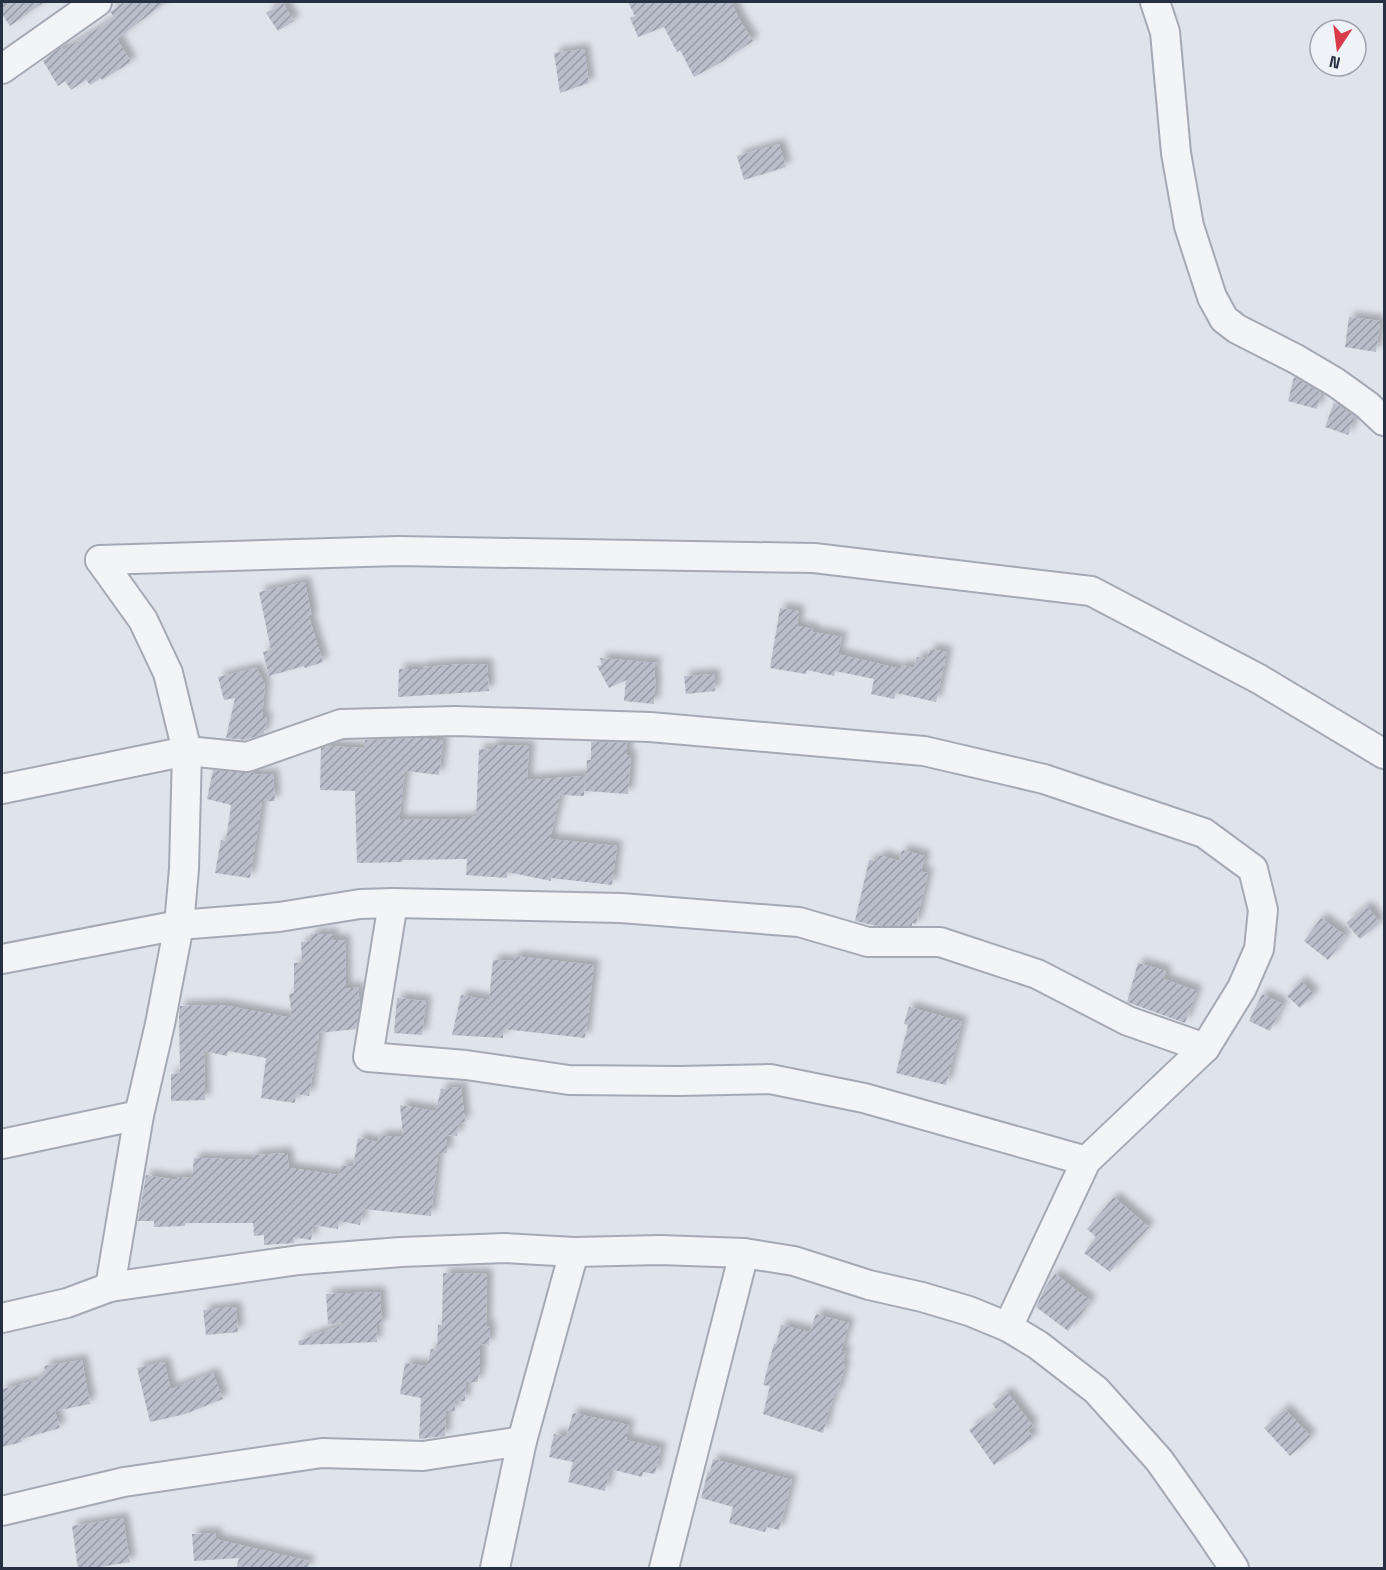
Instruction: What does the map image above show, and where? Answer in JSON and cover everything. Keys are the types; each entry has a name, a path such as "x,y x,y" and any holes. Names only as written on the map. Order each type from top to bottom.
{"street":[{"path":"2,69 97,2"},
{"path":"1155,2 1165,32 1176,153 1189,226 1212,297 1224,319 1237,329 1335,382 1367,405 1384,421"},
{"path":"110,1287 139,1115 160,1024 179,925 184,869 187,751 168,673 143,620 100,560 398,551 814,558 1091,591 1259,679 1384,754"},
{"path":"2,789 187,751 247,757 341,724 455,720 650,727 924,751 1044,779 1204,833 1253,869 1263,910 1259,949 1242,988 1205,1048 1086,1161 1008,1327"},
{"path":"393,903 368,1057 466,1065 569,1080 770,1079 864,1098 1086,1161"},
{"path":"2,960 179,925 279,917 360,904 621,908 799,922 868,942 940,942 1037,974 1128,1021 1205,1048"},
{"path":"2,1144 139,1115"},
{"path":"2,1318 67,1303 110,1287 299,1260 401,1252 505,1248 574,1252 660,1250 744,1253 794,1261 869,1286 922,1297 969,1311 1008,1327 1038,1346 1096,1389 1159,1460 1234,1569"},
{"path":"495,1569 522,1441 574,1252"},
{"path":"664,1569 744,1253"},
{"path":"2,1511 124,1482 322,1453 423,1456 522,1441"}],"building":[{"path":"2,2 44,2 10,26 2,14"},
{"path":"124,2 162,2 163,4 117,39 131,62 90,85 86,80 71,90 65,81 58,86 43,61 61,47 63,50 115,18 110,12"},
{"path":"628,2 731,2 753,41 694,77 680,50 677,52 664,27 638,37 630,18 635,16"},
{"path":"283,3 294,21 278,31 266,13"},
{"path":"584,49 589,83 560,93 554,53"},
{"path":"779,144 786,167 744,180 737,156"},
{"path":"1349,317 1380,321 1376,352 1345,347"},
{"path":"1294,377 1321,393 1317,409 1288,401"},
{"path":"1334,403 1355,416 1348,435 1325,427"},
{"path":"305,582 312,617 309,617 323,662 269,676 263,652 271,650 259,592"},
{"path":"780,608 799,611 797,626 813,629 813,632 842,637 838,654 901,669 902,665 914,668 917,657 927,659 930,649 947,652 936,702 896,693 894,699 871,694 874,679 835,671 834,676 807,670 806,674 770,668"},
{"path":"600,658 658,663 655,665 654,704 624,701 626,680 609,688 597,666 602,665"},
{"path":"487,664 489,691 398,697 399,669 423,669 423,667"},
{"path":"256,668 265,684 262,717 267,717 264,734 245,740 226,738 235,698 224,700 218,677"},
{"path":"714,674 715,691 686,694 684,676"},
{"path":"423,738 443,741 439,775 405,771 399,820 470,819 470,816 476,816 479,749 492,750 492,745 529,746 527,780 585,776 584,796 560,795 550,839 617,846 612,885 551,878 551,881 507,872 507,878 466,875 467,859 357,863 355,791 320,790 321,748 327,746 364,748 365,740"},
{"path":"591,742 627,743 627,755 631,756 628,794 585,791 587,760 591,760"},
{"path":"213,770 255,772 254,775 273,774 275,801 262,801 250,878 215,873 221,840 226,841 231,805 207,799"},
{"path":"902,850 925,856 921,872 928,873 916,924 877,926 855,921 869,860 877,861 879,855 899,861"},
{"path":"1367,906 1380,923 1360,939 1346,923"},
{"path":"1321,918 1346,936 1328,960 1304,941"},
{"path":"311,934 333,934 333,940 345,940 346,989 358,987 360,1005 356,1029 319,1033 309,1096 296,1094 295,1103 261,1098 266,1058 228,1051 227,1056 204,1051 205,1100 171,1101 171,1074 180,1074 180,1006 223,1005 292,1018 289,994 294,993 294,963 302,963 301,942 311,942"},
{"path":"514,956 594,965 585,1038 503,1029 503,1038 452,1035 461,995 489,1000 493,960 514,961"},
{"path":"1138,963 1166,971 1164,979 1197,991 1185,1023 1127,1002"},
{"path":"1301,981 1314,994 1300,1008 1287,996"},
{"path":"1262,994 1283,1004 1270,1031 1249,1021"},
{"path":"397,998 426,1001 422,1035 394,1033"},
{"path":"909,1007 962,1022 946,1085 896,1073 908,1025 904,1024"},
{"path":"461,1087 465,1122 459,1123 457,1136 447,1135 447,1153 438,1153 431,1216 363,1209 360,1225 339,1221 338,1229 313,1225 311,1240 293,1237 294,1243 264,1245 264,1235 254,1236 253,1223 185,1223 185,1226 154,1227 154,1221 138,1221 146,1175 177,1180 177,1177 192,1178 194,1158 253,1160 253,1155 287,1153 289,1168 339,1175 341,1165 353,1167 358,1138 378,1142 379,1136 403,1136 400,1105 436,1111 441,1089"},
{"path":"1114,1197 1149,1227 1110,1272 1084,1253 1096,1237 1087,1229"},
{"path":"443,1273 487,1274 486,1326 490,1326 489,1345 480,1344 478,1382 466,1382 465,1401 455,1401 455,1411 446,1411 445,1436 419,1439 421,1398 400,1394 405,1363 427,1366 431,1349 437,1350 438,1325 442,1325"},
{"path":"1055,1274 1091,1301 1068,1331 1036,1307 1046,1286"},
{"path":"380,1292 382,1325 376,1325 377,1342 299,1345 298,1341 342,1325 342,1323 328,1324 326,1294"},
{"path":"236,1307 238,1332 206,1335 203,1310"},
{"path":"816,1314 849,1323 841,1351 846,1352 842,1364 845,1365 823,1433 763,1414 770,1386 763,1385 781,1325 810,1332"},
{"path":"82,1360 90,1404 55,1411 60,1428 2,1447 2,1389 38,1380 38,1376 46,1374 44,1366"},
{"path":"164,1362 171,1389 213,1373 223,1399 185,1414 150,1422 137,1368"},
{"path":"1007,1392 1033,1426 1028,1430 1033,1438 994,1465 969,1430 997,1410 992,1404"},
{"path":"1285,1409 1311,1437 1290,1456 1264,1428"},
{"path":"573,1413 629,1425 626,1440 661,1448 655,1474 643,1472 642,1477 610,1469 605,1491 568,1482 573,1462 549,1457 554,1434 566,1437"},
{"path":"713,1459 792,1480 779,1530 767,1527 765,1532 729,1523 733,1507 701,1498"},
{"path":"123,1518 130,1562 78,1569 72,1526"},
{"path":"216,1533 216,1539 309,1561 308,1569 236,1569 239,1558 194,1561 192,1534"}]}
